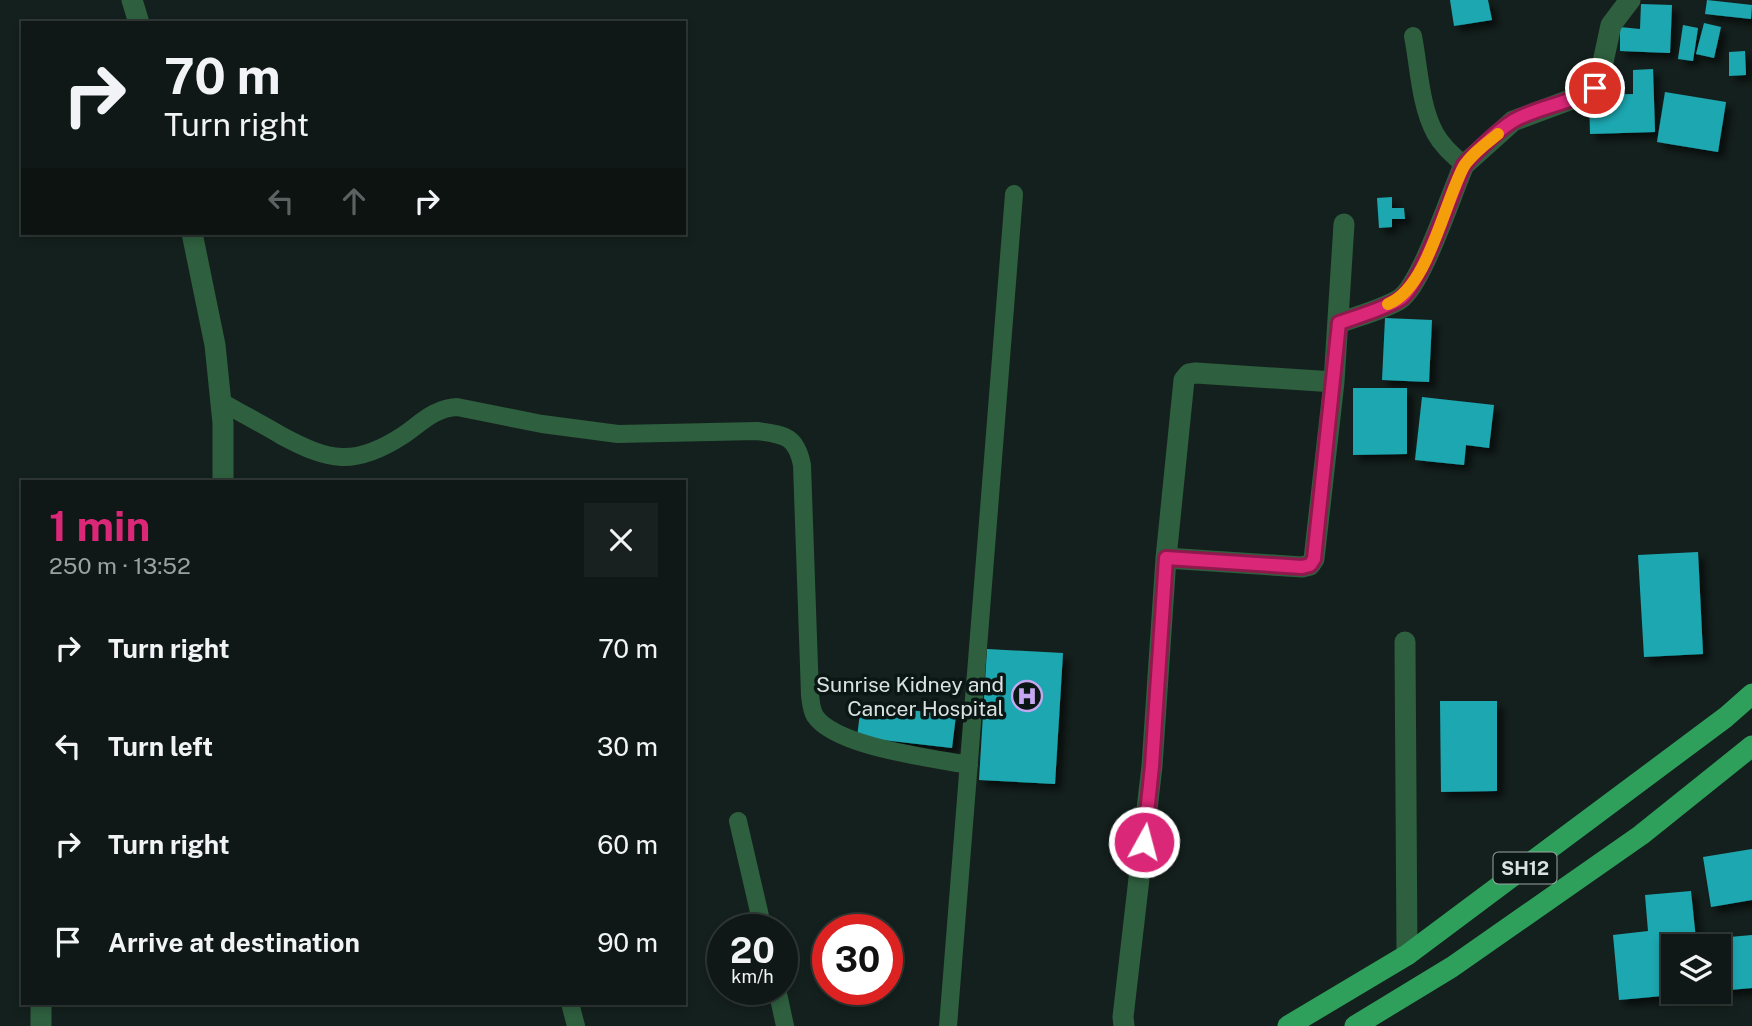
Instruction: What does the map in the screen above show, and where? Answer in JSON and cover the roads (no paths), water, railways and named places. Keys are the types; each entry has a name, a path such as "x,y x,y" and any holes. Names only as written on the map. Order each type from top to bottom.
{"main road":[{"name":"SH12","path":"1288,1026 1407,955 1726,717 1752,694"},
{"path":"1355,1026 1452,967 1641,835 1752,746"}],"street":[{"path":"132,0 138,21"},
{"path":"1339,323 1400,299 1409,290 1422,268 1464,165 1513,121 1595,88 1611,25 1630,0"},
{"path":"1166,558 1302,567 1310,565 1314,559 1334,382 1344,224"},
{"path":"192,235 215,345 221,402 223,480"},
{"path":"1124,1026 1152,766 1166,558 1184,380 1189,374 1334,382"},
{"path":"1405,642 1407,955"},
{"path":"41,1005 41,1026"}],"lane":[{"path":"1413,36 1425,105 1434,132 1445,148 1464,165"},
{"path":"948,1026 1014,194"},
{"path":"221,402 324,456 345,458 370,454 401,437 435,412 457,407 542,424 618,434 757,431 780,434 793,440 799,450 802,465 810,695 816,718 854,741 969,765"},
{"path":"738,821 760,914"},
{"path":"571,1005 576,1026"},
{"path":"780,1005 785,1026"}],"place":[{"name":"Sunrise Kidney and Cancer Hospital","path":"1027,696"}]}
